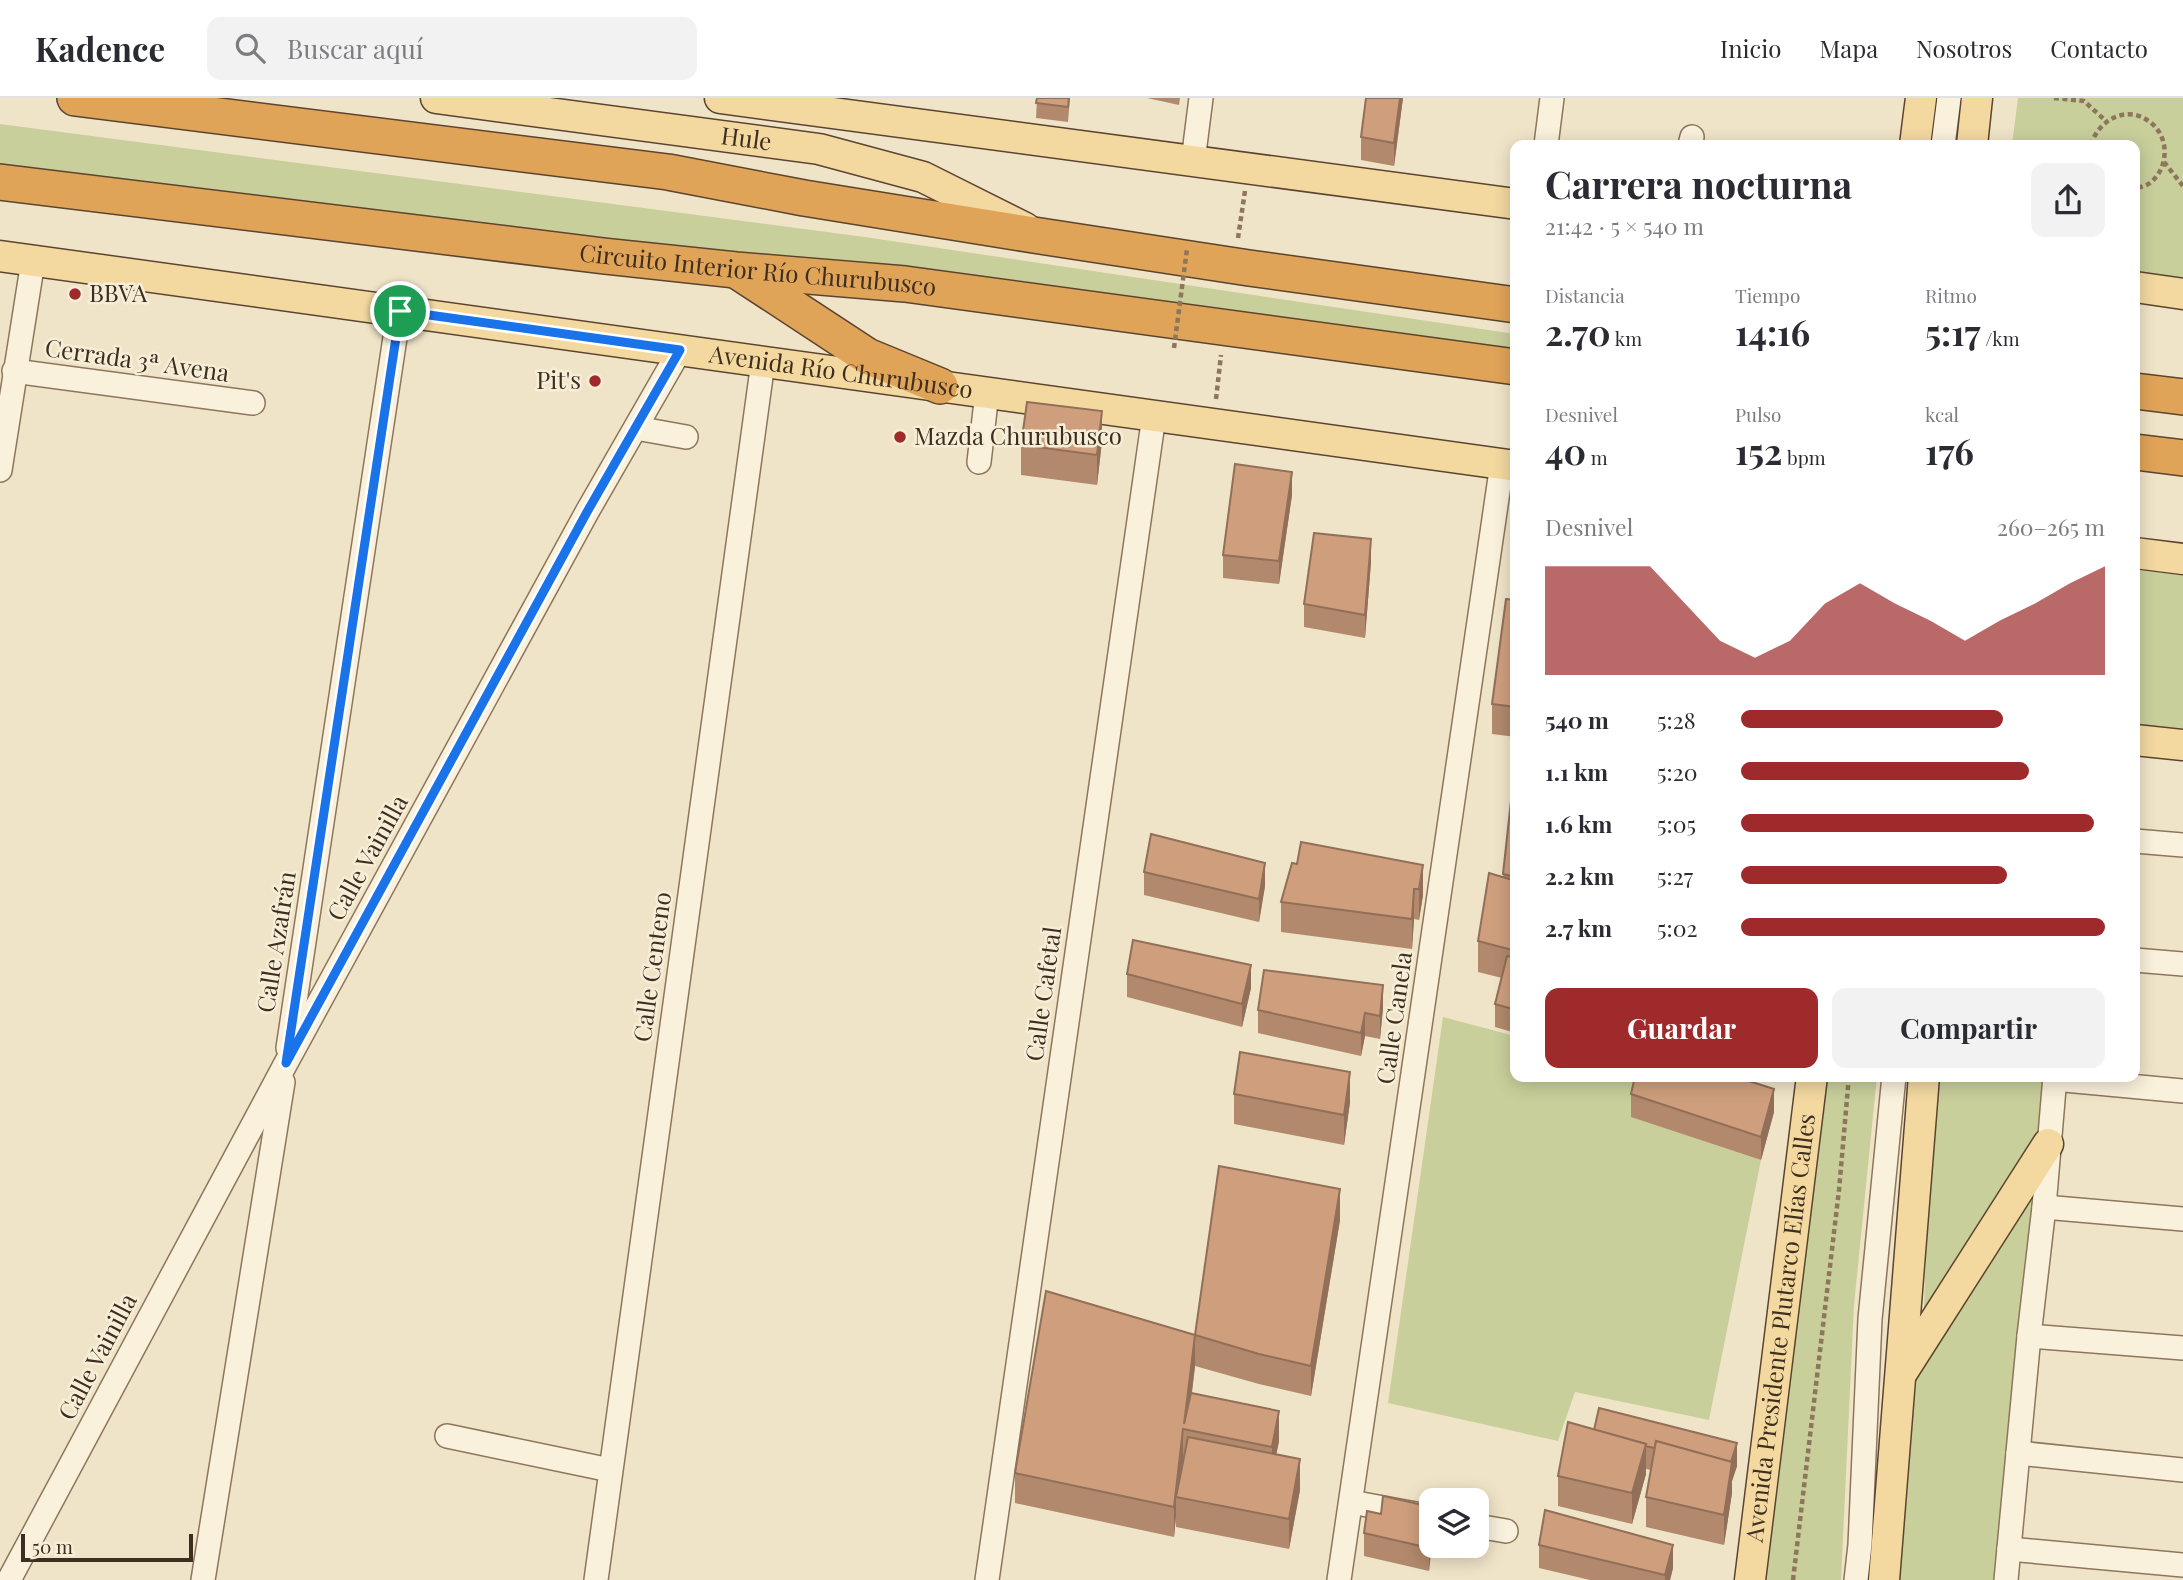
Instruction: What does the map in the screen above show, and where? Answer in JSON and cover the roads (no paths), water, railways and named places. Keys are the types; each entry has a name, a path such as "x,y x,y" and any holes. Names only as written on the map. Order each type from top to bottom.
{"highway":[{"path":"75,98 668,172 804,198 1040,236 1510,304"},
{"name":"Circuito Interior Río Churubusco","path":"0,182 736,270 905,284 1224,341 1510,366"},
{"path":"736,270 867,356 940,386"},
{"path":"2140,392 2183,397"},
{"path":"2140,453 2183,458"}],"main road":[{"name":"Hule","path":"436,98 819,149 923,177 1040,236"},
{"path":"720,98 798,101 1193,161 1510,203"},
{"path":"1916,140 1921,98"},
{"path":"1973,140 1977,98"},
{"name":"Avenida Río Churubusco","path":"0,257 1509,465"},
{"path":"2140,288 2183,294"},
{"path":"2140,554 2183,559"},
{"path":"2140,741 2183,745"},
{"name":"Avenida Presidente Plutarco Elías Calles","path":"1749,1580 1811,1082"},
{"path":"1884,1580 1924,1082"},
{"path":"1901,1375 2048,1144"}],"street":[{"path":"1193,161 1201,98"},
{"path":"1546,140 1552,98"},
{"path":"1945,140 1949,98"},
{"path":"0,470 33,261"},
{"name":"Calle Azafrán","path":"203,1580 286,1063 400,311"},
{"name":"Calle Vainilla","path":"9,1580 286,1063 587,512 680,350"},
{"name":"Calle Centeno","path":"596,1580 763,362"},
{"name":"Cerrada 3ª Avena","path":"14,371 253,403"},
{"path":"979,461 987,393"},
{"name":"Calle Cafetal","path":"987,1580 1154,416"},
{"path":"636,428 686,437"},
{"name":"Calle Canela","path":"1339,1580 1509,465"},
{"path":"2140,841 2183,845"},
{"path":"2140,960 2183,964"},
{"path":"1856,1580 1860,1545 1870,1319 1893,1082"},
{"path":"2006,1580 2044,1206 2054,1082"},
{"path":"2094,1082 2183,1091"},
{"path":"2044,1206 2183,1219"},
{"path":"2029,1336 2183,1348"},
{"path":"447,1436 610,1471"},
{"path":"2018,1453 2183,1470"},
{"path":"1351,1502 1419,1515"},
{"path":"1489,1528 1506,1531"},
{"path":"2009,1549 2183,1565"}],"place":[{"name":"BBVA","path":"75,294"},
{"name":"Pit's","path":"595,381"},
{"name":"Mazda Churubusco","path":"900,437"}]}
